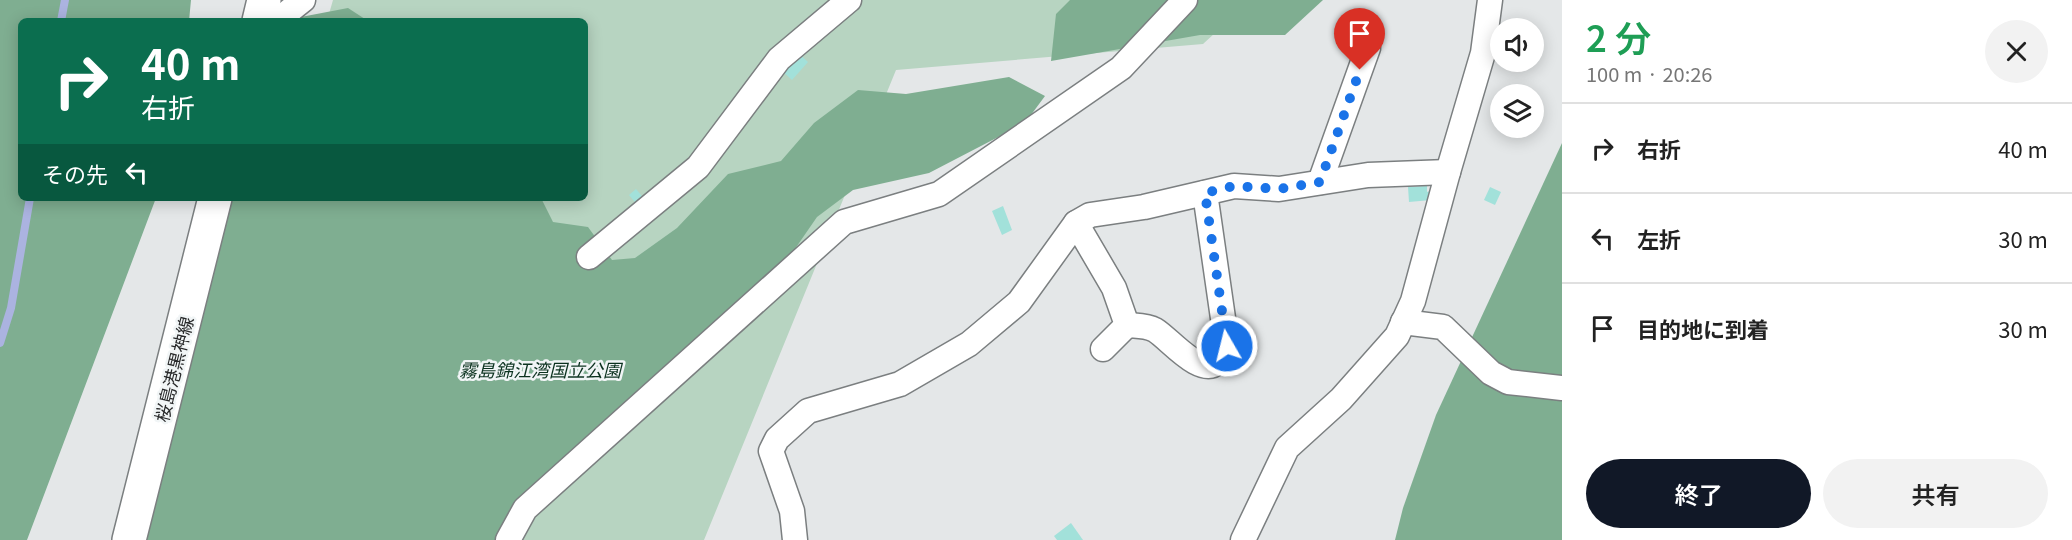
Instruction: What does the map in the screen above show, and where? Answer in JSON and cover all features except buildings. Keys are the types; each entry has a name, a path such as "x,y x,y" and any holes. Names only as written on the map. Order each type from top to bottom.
{"main road":[{"name":"桜島港黒神線","path":"129,540 214,201"}],"street":[{"path":"261,13 283,16 303,0"},
{"path":"589,257 698,167 779,59 849,0"},
{"path":"508,540 525,509 844,222 939,194 1121,68 1185,0"},
{"path":"1243,540 1287,448 1341,399 1396,336 1413,301 1483,53 1490,0"},
{"path":"1320,182 1368,48"},
{"path":"795,540 792,511 771,451 777,439 808,411 900,384 969,344 1019,302 1076,223 1090,215 1144,207 1234,186 1279,189 1368,175 1448,172"},
{"path":"1103,349 1127,326 1143,326 1154,329 1202,366 1209,367 1219,362 1227,346 1205,193"},
{"path":"1076,223 1114,288 1127,326"},
{"path":"1402,322 1443,327 1491,372 1508,382 1562,388"}],"green space":[{"path":"0,0 191,0 189,18 18,18 18,201 155,201 27,540 0,540"},
{"name":"霧島錦江湾国立公園","path":"333,0 1251,0 1203,44 896,70 704,540 301,540 310,201 588,201 588,18 328,18"},
{"path":"1070,0 1323,0 1285,35 1200,35 1051,61 1056,14"},
{"path":"348,8 363,18 296,18"},
{"path":"1009,77 1045,96 1025,123 929,173 853,190 817,217 788,259 689,351 510,509 495,540 141,540 231,201 542,201 553,222 588,227 612,260 635,258 677,228 728,174 781,161 814,123 858,90 906,94"},
{"path":"1562,143 1562,540 1395,540 1403,508 1436,415"}],"waterway":[{"path":"62,18 65,0"},
{"path":"0,343 11,308 29,201"}],"route":[{"path":"1227,346 1205,193 1234,186 1279,189 1320,182 1360,70"}]}
